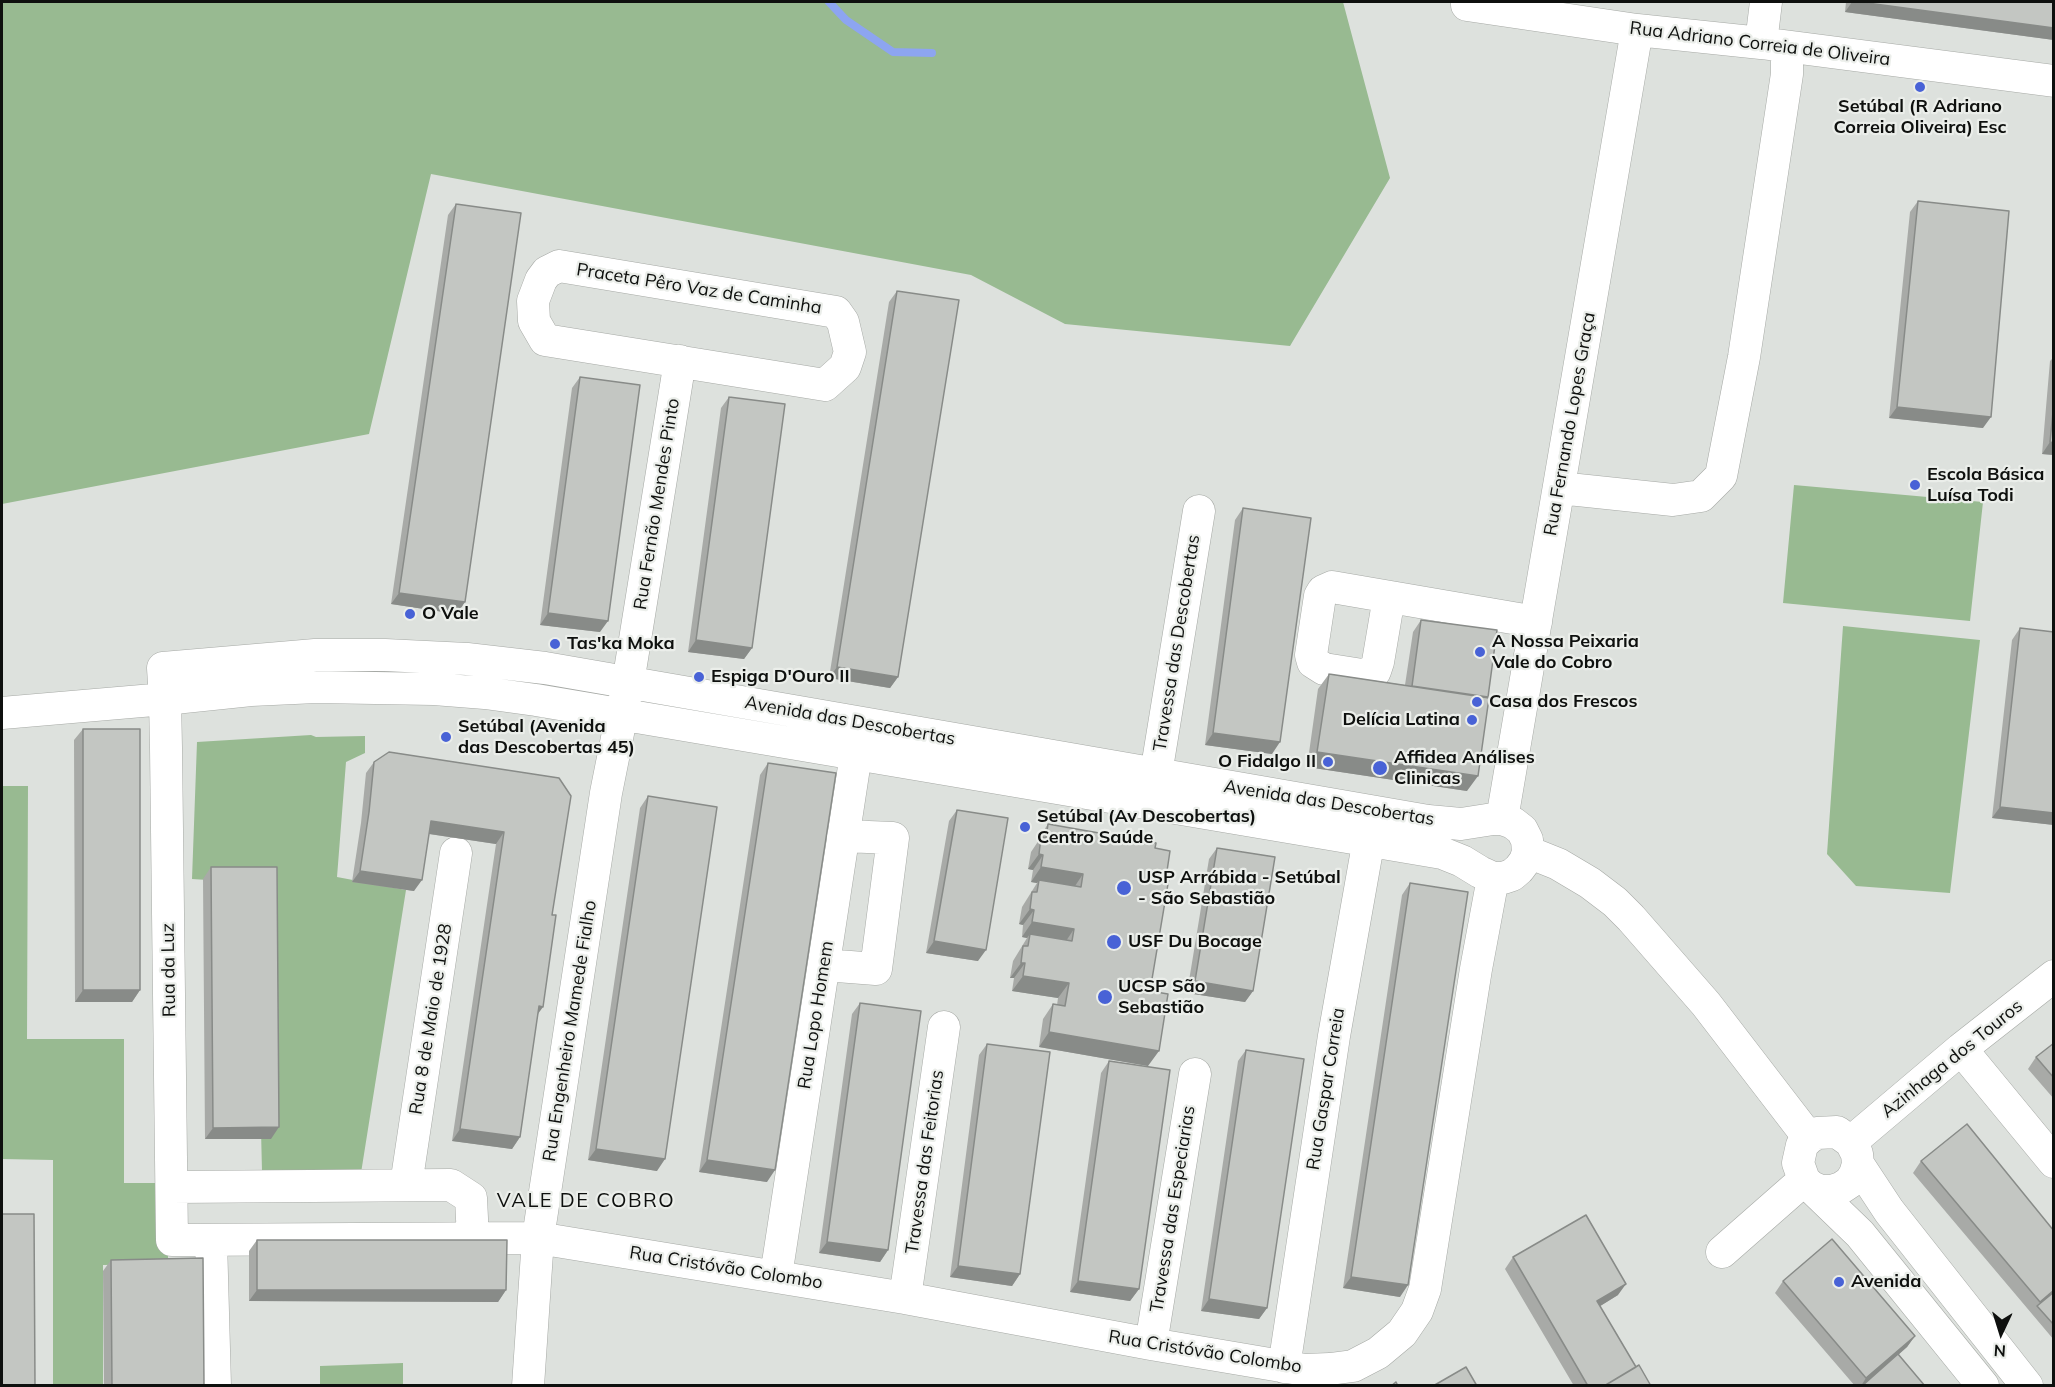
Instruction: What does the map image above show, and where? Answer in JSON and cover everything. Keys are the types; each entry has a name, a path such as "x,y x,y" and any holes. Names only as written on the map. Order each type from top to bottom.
{"street":[{"path":"1559,488 1673,500 1701,495 1721,476 1744,357 1787,75 1774,45 1766,2"},
{"name":"Rua Adriano Correia de Oliveira","path":"1467,3 1637,30 2054,81"},
{"name":"Rua Fernando Lopes Graça","path":"1498,819 1536,622 1637,30"},
{"name":"Praceta Pêro Vaz de Caminha","path":"559,266 836,312 843,322 850,352 846,367 825,385 680,361 545,340 534,321 533,311 533,301 541,280 547,273 559,266"},
{"name":"Rua Fernão Mendes Pinto","path":"622,715 680,361"},
{"name":"Travessa das Descobertas","path":"1156,774 1199,511"},
{"path":"1389,597 1536,622"},
{"name":"Avenida das Descobertas","path":"165,699 164,668 315,654 385,654 467,659 545,668 1156,774 1371,827 1462,861 1486,875"},
{"name":"Avenida das Descobertas","path":"2,713 251,690 316,687 402,688 485,693 856,754 1371,827 1461,824 1498,819"},
{"name":"Rua da Luz","path":"165,699 172,1240 211,1240"},
{"name":"Rua Engenheiro Mamede Fialho","path":"528,1386 538,1238 606,792 622,715"},
{"name":"Rua Lopo Homem","path":"776,1276 856,754"},
{"path":"1498,819 1513,823 1522,830 1527,840 1528,852 1519,869 1503,878 1486,875 1472,865 1467,846 1475,828 1483,822 1498,819"},
{"name":"Rua Gaspar Correia","path":"1284,1367 1334,1036 1371,827"},
{"path":"824,965 876,969 893,838 843,836"},
{"path":"1528,852 1558,864 1590,883 1631,918 1706,1004 1809,1138"},
{"name":"Rua 8 de Maio de 1928","path":"406,1185 456,853"},
{"name":"Rua Cristóvão Colombo","path":"538,1238 905,1298 1284,1367 1330,1370 1353,1366 1378,1353 1402,1333 1416,1311 1425,1288 1476,969 1486,875"},
{"name":"Azinhaga dos Touros","path":"1855,1153 1961,1049 2054,976"},
{"name":"Travessa das Feitorias","path":"905,1298 944,1027"},
{"path":"1961,1049 2054,1162"},
{"name":"Travessa das Especiarias","path":"1151,1344 1195,1074"},
{"path":"1983,1386 1860,1234 1808,1184 1798,1163 1802,1145 1809,1138 1817,1133 1838,1132 1855,1153 1889,1211 2027,1386"},
{"path":"1808,1184 1821,1191 1841,1188 1855,1174 1855,1153"},
{"path":"1722,1252 1808,1184"},
{"path":"172,1187 451,1185 471,1198 473,1239"},
{"path":"215,1386 211,1240 538,1238"}],"green space":[{"path":"2,2 1343,2 1390,178 1290,346 1065,324 971,275 431,174 369,434 2,504"},
{"path":"1794,485 1983,502 1970,621 1783,603"},
{"path":"1843,626 1980,640 1950,893 1856,886 1827,854"},
{"path":"311,735 316,737 365,736 365,753 346,762 337,877 406,890 361,1173 262,1171 255,883 192,879 197,742"},
{"path":"2,786 28,786 27,1039 124,1039 124,1183 168,1183 168,1264 103,1265 103,1385 53,1385 53,1160 2,1159"},
{"path":"403,1363 403,1385 320,1385 320,1366"}],"building":[{"path":"1860,2 2054,2 2054,28"},
{"path":"1918,201 2009,211 1991,417 1897,407"},
{"path":"456,204 521,213 465,602 399,593"},
{"path":"897,291 959,300 898,677 837,667"},
{"path":"580,377 640,385 608,621 548,613"},
{"path":"729,397 785,404 752,648 696,640"},
{"path":"2054,402 2054,443 2050,442"},
{"path":"1243,508 1311,518 1280,742 1213,733"},
{"path":"1421,620 1497,630 1488,697 1412,686"},
{"path":"2020,628 2054,632 2054,813 2000,807"},
{"path":"1329,674 1489,698 1478,776 1317,752"},
{"path":"83,729 140,729 140,990 83,990"},
{"path":"389,752 559,778 571,796 552,915 556,915 543,1007 539,1006 520,1137 460,1129 504,832 431,821 422,880 360,871 374,762"},
{"path":"768,763 836,773 775,1170 707,1160"},
{"path":"648,796 717,807 665,1159 596,1149"},
{"path":"957,810 1008,818 986,950 934,941"},
{"path":"1048,824 1156,843 1155,848 1170,851 1167,871 1170,872 1150,991 1168,994 1159,1051 1049,1032 1053,1004 1065,1006 1069,983 1023,976 1025,963 1021,963 1023,946 1028,946 1030,934 1072,941 1074,929 1032,922 1034,910 1030,909 1032,892 1037,892 1039,880 1081,887 1083,874 1041,867 1043,855 1039,854 1041,837 1046,838"},
{"path":"1217,848 1275,857 1253,991 1195,981"},
{"path":"211,867 277,867 279,1127 213,1128"},
{"path":"1410,883 1468,892 1408,1285 1351,1277"},
{"path":"860,1003 921,1011 888,1250 827,1242"},
{"path":"2054,1043 2054,1078 2036,1057"},
{"path":"987,1044 1050,1052 1020,1274 958,1266"},
{"path":"1246,1050 1304,1059 1267,1308 1209,1299"},
{"path":"1109,1061 1170,1070 1139,1289 1078,1281"},
{"path":"1967,1124 2054,1231 2054,1290 2040,1302 1921,1161"},
{"path":"2,1214 34,1214 35,1386 2,1386"},
{"path":"1586,1215 1626,1284 1597,1301 1636,1367 1604,1386 1588,1386 1513,1257"},
{"path":"1832,1239 1915,1336 1866,1378 1783,1281"},
{"path":"257,1240 507,1240 506,1290 257,1290"},
{"path":"203,1258 204,1386 112,1386 111,1260"},
{"path":"2054,1292 2054,1325 2037,1306"},
{"path":"1898,1354 1925,1386 1862,1386"},
{"path":"1639,1365 1651,1386 1604,1386"},
{"path":"1466,1367 1477,1386 1433,1386"}],"waterway":[{"path":"829,2 846,20 893,52 932,53"}],"place":[{"name":"Setúbal (R Adriano Correia Oliveira) Esc","path":"1920,87"},
{"name":"Escola Básica Luísa Todi","path":"1915,485"},
{"name":"O Vale","path":"410,614"},
{"name":"Tas'ka Moka","path":"555,644"},
{"name":"A Nossa Peixaria Vale do Cobro","path":"1480,652"},
{"name":"Espiga D'Ouro II","path":"699,677"},
{"name":"Casa dos Frescos","path":"1477,702"},
{"name":"Delícia Latina","path":"1472,720"},
{"name":"Setúbal (Avenida das Descobertas 45)","path":"446,737"},
{"name":"O Fidalgo II","path":"1328,762"},
{"name":"Affidea Análises Clinicas","path":"1380,768"},
{"name":"Setúbal (Av Descobertas) Centro Saúde","path":"1025,827"},
{"name":"USP Arrábida - Setúbal - São Sebastião","path":"1124,888"},
{"name":"USF Du Bocage","path":"1114,942"},
{"name":"UCSP São Sebastião","path":"1105,997"},
{"name":"Avenida","path":"1839,1282"}],"district":[{"name":"VALE DE COBRO","path":"586,1201"}]}
